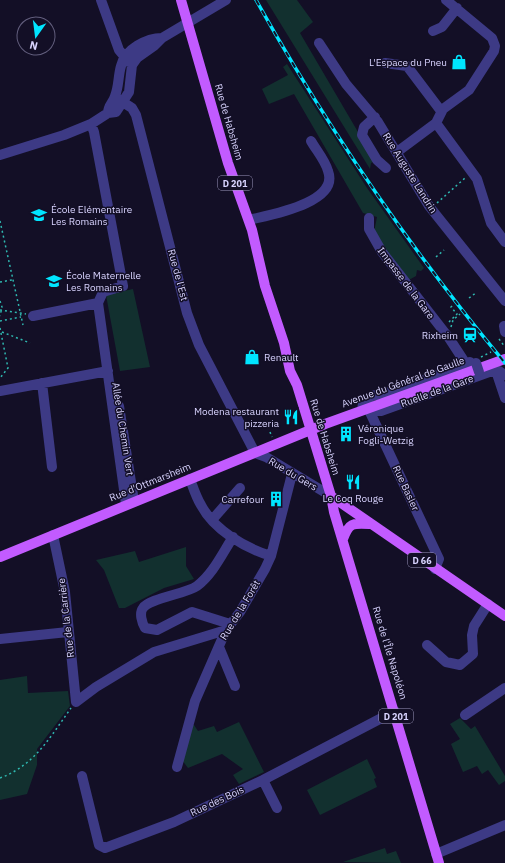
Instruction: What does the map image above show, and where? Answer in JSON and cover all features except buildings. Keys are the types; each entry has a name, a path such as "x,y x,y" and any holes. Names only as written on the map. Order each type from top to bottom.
{"main road":[{"name":"Rue de Habsheim","path":"181,0 228,163 249,220 265,286 284,343 295,367 297,384 331,496"},
{"name":"Avenue du Général de Gaulle","path":"310,430 505,358"},
{"name":"Rue d'Ottmarsheim","path":"0,557 130,502 310,430"},
{"name":"D 66","path":"331,496 505,616"},
{"name":"Rue de l'Île Napoléon","path":"331,496 438,858"},
{"path":"343,540 347,528 354,523 370,524"}],"street":[{"path":"0,155 64,135 91,124 108,113 116,112 120,100 129,92 128,62 119,50 101,0"},
{"path":"128,62 137,58 154,46 162,38 226,0"},
{"path":"397,152 436,123 440,111 469,90 495,49 495,43 492,38 446,0"},
{"path":"433,31 442,27 457,8"},
{"name":"Rue Auguste Landrin","path":"319,43 346,84 375,117 430,208 505,301"},
{"path":"385,63 407,66 440,111"},
{"name":"Rue de l'Est","path":"120,100 132,108 136,116 187,313 199,345 255,453"},
{"path":"375,117 364,127 362,135 377,160 386,168"},
{"path":"436,123 473,172 480,185 491,223 505,242"},
{"path":"34,316 98,303 103,292 123,286 94,132 91,124"},
{"path":"249,220 285,212 316,198 327,188 329,180 328,171 311,141"},
{"name":"Impasse de la Gare","path":"369,218 369,229 382,252 450,340 474,367"},
{"name":"Allée du Chemin Vert","path":"98,303 130,502"},
{"path":"365,409 363,403 372,396 395,391 474,367 449,328"},
{"name":"Allée du Chemin Vert","path":"106,360 114,368 130,502"},
{"name":"Ruelle de la Gare","path":"365,409 381,411 474,367 501,373"},
{"path":"0,390 108,371"},
{"path":"501,373 505,398"},
{"path":"38,384 52,467"},
{"name":"Rue Basler","path":"365,409 439,559 435,569"},
{"name":"Rue du Gers","path":"255,453 266,457 292,474 331,496"},
{"name":"Rue de la Forêt","path":"177,768 195,701 228,627 243,606 265,569 270,556 292,474"},
{"path":"190,479 201,506 214,522 233,537 257,552 270,556"},
{"path":"214,522 240,488"},
{"name":"Rue de la Carrière","path":"53,535 65,592 76,702"},
{"path":"228,627 192,612 157,630 153,630 146,628 141,617 142,610 148,604 196,587 208,577 233,537"},
{"path":"427,645 446,662 460,665 473,654 472,635 474,626 488,604"},
{"path":"76,702 96,687 154,652 228,627"},
{"path":"0,639 68,632"},
{"path":"219,647 235,686"},
{"path":"465,715 505,688"},
{"name":"Rue des Bois","path":"82,776 99,845 105,848 174,822 263,780 395,710"},
{"path":"263,780 278,808"},
{"path":"438,858 505,825"}],"path":[{"path":"430,208 473,172"},
{"path":"0,221 23,325"},
{"path":"436,257 444,250"},
{"path":"0,282 13,280"},
{"path":"468,298 477,292"},
{"path":"0,302 0,316"},
{"path":"449,328 457,314 451,307 453,305"},
{"path":"1,310 34,316"},
{"path":"449,328 453,320 460,314"},
{"path":"0,321 21,317"},
{"path":"0,328 8,368 0,378"},
{"path":"1,332 30,343"},
{"path":"503,332 505,347"},
{"path":"270,432 272,437"},
{"path":"0,778 24,767 34,759 76,702"}],"green space":[{"path":"266,0 297,0 313,22 300,33 375,161 371,163 370,169"},
{"path":"287,64 367,188 424,268 421,271 417,270 416,276 407,281 374,232 377,217 363,213 294,94 269,104 262,89 288,75 283,67"},
{"path":"133,289 150,367 120,371 106,295"},
{"path":"186,547 186,566 194,579 164,588 125,608 119,608 104,570 96,560 135,551 139,562"},
{"path":"27,676 28,693 68,691 70,706 37,749 37,765 27,794 0,800 0,680"},
{"path":"460,718 471,729 475,726 505,776 505,781 499,785 488,770 482,774 477,766 463,772 451,744 460,739 450,724"},
{"path":"239,722 264,772 239,784 233,775 243,769 222,754 188,768 182,760 191,725 194,725 198,731 214,726 217,732"},
{"path":"367,759 376,778 374,779 377,787 320,815 307,790"},
{"path":"385,848 387,854 396,851 401,863 343,862"}],"railway":[{"path":"256,0 312,95 372,188 437,277 505,363"}],"place":[{"name":"L'Espace du Pneu","path":"459,62"},
{"name":"École Elémentaire Les Romains","path":"39,215"},
{"name":"École Maternelle Les Romains","path":"54,281"},
{"name":"Rixheim","path":"470,335"},
{"name":"Renault","path":"252,357"},
{"name":"Modena restaurant pizzeria","path":"291,417"},
{"name":"Véronique Fogli-Wetzig","path":"346,434"},
{"name":"Le Coq Rouge","path":"353,482"},
{"name":"Carrefour","path":"276,499"}]}
